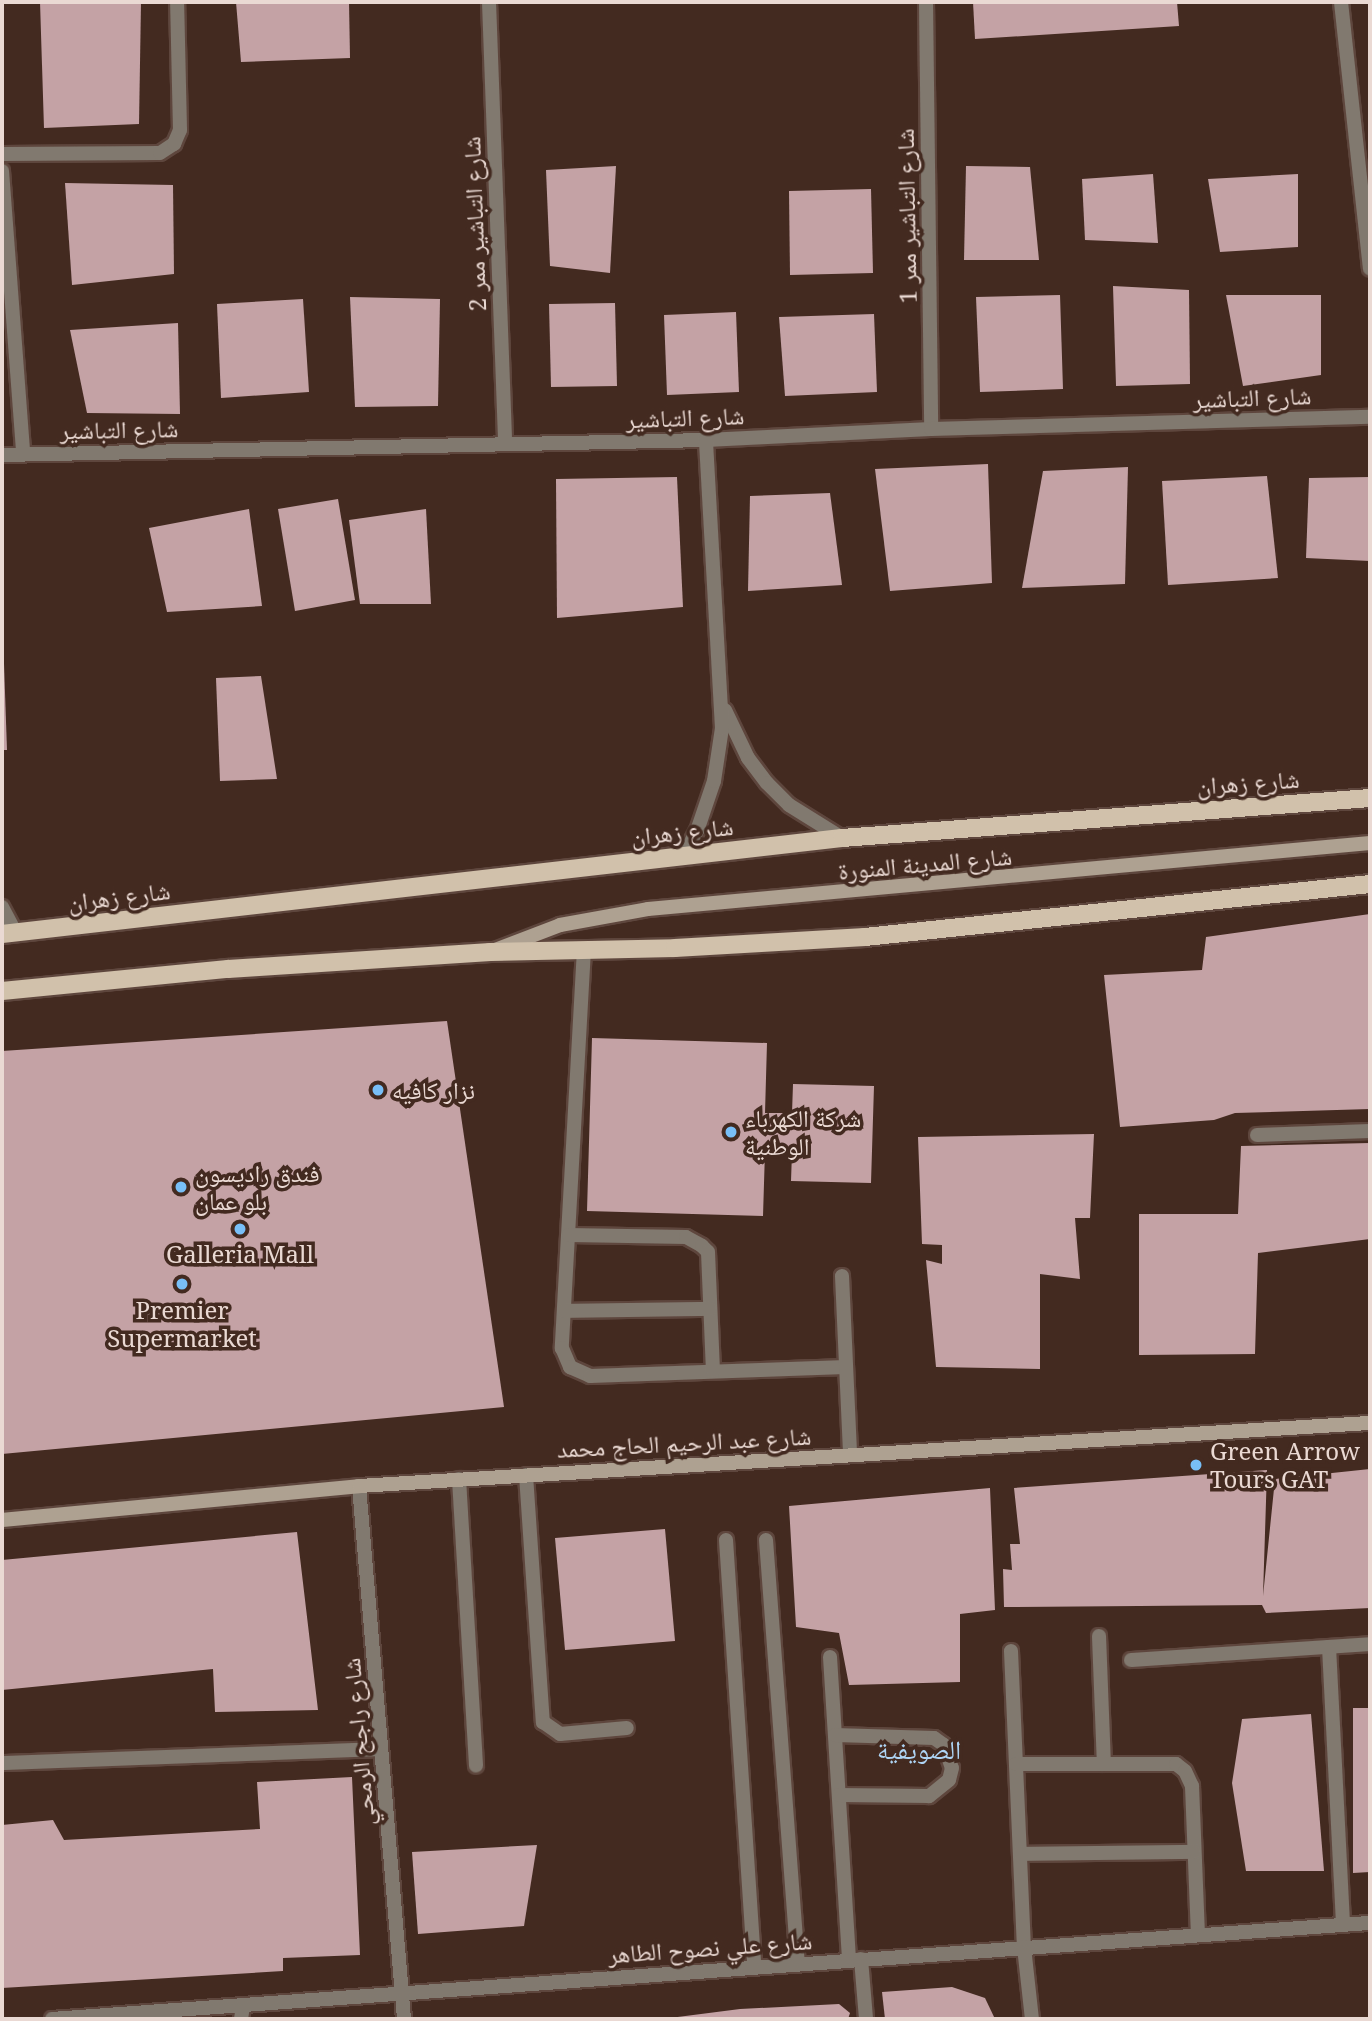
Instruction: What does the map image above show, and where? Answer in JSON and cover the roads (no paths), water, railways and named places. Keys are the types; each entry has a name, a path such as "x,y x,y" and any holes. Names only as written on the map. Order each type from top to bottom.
{"main road":[{"name":"شارع زهران","path":"9,933 842,838 1370,798"},
{"path":"2,991 228,969 490,952 675,948 865,937 1370,884"}],"street":[{"path":"2,154 160,153 168,149 180,130 177,2"},
{"name":"شارع التباشير ممر 2","path":"489,2 505,444"},
{"name":"شارع التباشير ممر 1","path":"926,2 931,429"},
{"path":"1341,2 1370,268"},
{"path":"2,171 23,453"},
{"name":"شارع التباشير","path":"2,455 706,440 931,429 1370,417"},
{"path":"684,855 697,831 714,781 722,702 706,440"},
{"path":"722,702 733,731 767,783 789,805 842,838"},
{"name":"شارع المدينة المنورة","path":"490,952 560,925 648,909 839,894 1370,843"},
{"path":"2,907 9,933"},
{"path":"584,949 564,1311 564,1359 579,1374 846,1367"},
{"path":"1257,1135 1370,1131"},
{"path":"569,1235 686,1237 708,1252 713,1371"},
{"path":"842,1276 850,1455"},
{"path":"564,1311 710,1309"},
{"name":"شارع عبد الرحيم الحاج محمد","path":"2,1520 359,1486 1370,1423"},
{"path":"526,1475 543,1722 560,1734 628,1728"},
{"path":"459,1479 476,1765"},
{"name":"شارع راجح الرمحي","path":"359,1486 404,2019"},
{"path":"726,1540 754,1966"},
{"path":"766,1540 798,1964"},
{"path":"1099,1636 1104,1764"},
{"path":"1131,1660 1370,1644"},
{"path":"1329,1647 1343,1925"},
{"path":"1012,1651 1024,1947 1032,2019"},
{"path":"830,1657 839,1795 855,1959 866,2019"},
{"path":"835,1735 934,1738 944,1745 952,1768 948,1780 929,1796 839,1795"},
{"path":"2,1763 382,1749"},
{"path":"1016,1764 1176,1764 1185,1771 1192,1786 1198,1935"},
{"path":"1020,1853 1194,1852"},
{"name":"شارع علي نصوح الطاهر","path":"52,2019 242,2012 401,1994 754,1966 1370,1923"}],"place":[{"name":"نزار كافيه","path":"378,1090"},
{"name":"شركة الكهرباء الوطنية","path":"731,1132"},
{"name":"فندق راديسون بلو عمان","path":"181,1187"},
{"name":"Galleria Mall","path":"240,1229"},
{"name":"Premier Supermarket","path":"182,1284"},
{"name":"Green Arrow Tours GAT","path":"1196,1465"}],"district":[{"name":"الصويفية","path":"919,1750"}]}
